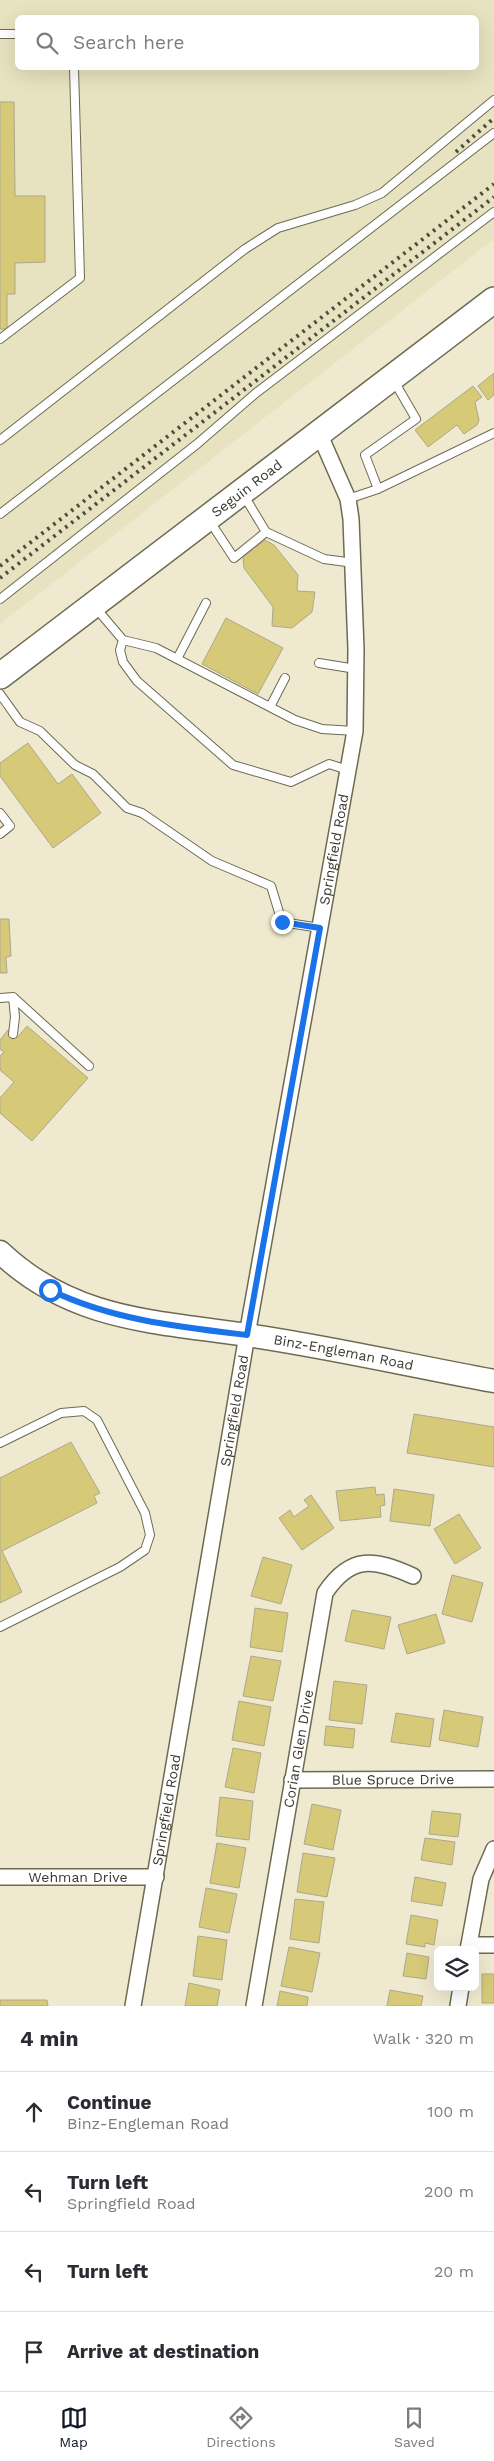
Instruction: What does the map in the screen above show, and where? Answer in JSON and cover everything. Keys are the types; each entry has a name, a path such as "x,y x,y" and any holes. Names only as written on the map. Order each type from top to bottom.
{"main road":[{"name":"Seguin Road","path":"0,676 393,379 494,300"}],"street":[{"name":"Springfield Road","path":"132,2006 156,1877 247,1335 355,731 354,564 348,499 320,433"},
{"name":"Binz-Engleman Road","path":"0,1252 50,1290 92,1308 145,1321 247,1335 494,1381"},
{"name":"Corian Glen Drive","path":"254,2006 325,1592 334,1580 354,1565 380,1564 413,1576"},
{"name":"Blue Spruce Drive","path":"292,1780 494,1779"},
{"path":"468,1946 481,1879 494,1849"},
{"name":"Wehman Drive","path":"0,1877 156,1877"},
{"path":"479,1946 494,1945"},
{"path":"458,2006 460,1991"}],"lane":[{"path":"0,34 15,34"},
{"path":"0,339 80,278 74,70"},
{"path":"0,440 245,249 278,228 355,206 382,193 494,100"},
{"path":"0,514 494,133"},
{"path":"0,599 196,444 256,393 494,212"},
{"path":"378,489 365,455 416,419 393,379"},
{"path":"348,499 378,489 494,433"},
{"path":"242,492 266,532 324,559 354,564"},
{"path":"208,518 234,558 266,532"},
{"path":"177,659 206,603"},
{"path":"94,605 122,640 156,648 295,720 322,729 355,731"},
{"path":"122,640 120,650 123,662 137,681 233,765 291,782 329,764 348,770"},
{"path":"319,663 356,669"},
{"path":"270,707 285,678"},
{"path":"0,694 20,722 40,732 75,765 93,774 127,808 142,812 212,861 271,886 282,922 320,928"},
{"path":"0,813 10,826 0,834"},
{"path":"0,998 12,997 89,1066"},
{"path":"12,997 15,1016 12,1034"},
{"path":"0,1442 60,1413 84,1410 97,1420 145,1513 150,1535 145,1550 120,1567 0,1627"}],"shaded area":[{"path":"0,0 494,0 494,239 0,624"}],"building":[{"path":"0,102 14,102 15,196 45,196 45,262 15,263 15,294 7,294 7,329 0,329"},
{"path":"494,373 494,395 488,400 478,386"},
{"path":"473,386 482,397 475,402 479,420 477,425 464,434 457,425 428,447 415,430"},
{"path":"265,540 274,545 298,575 297,591 315,592 312,612 292,628 272,626 273,607 244,568 243,557"},
{"path":"226,618 283,648 258,694 202,664"},
{"path":"28,743 58,784 72,774 101,813 53,848 0,776 0,763"},
{"path":"0,919 9,919 11,956 6,957 7,973 0,973"},
{"path":"27,1026 88,1078 32,1141 0,1113 0,1098 14,1082 0,1070 0,1056 4,1052 0,1049 0,1040 8,1030 17,1038"},
{"path":"414,1414 494,1427 494,1467 407,1453"},
{"path":"71,1442 100,1493 94,1496 97,1503 2,1551 22,1592 0,1603 0,1478"},
{"path":"375,1487 376,1495 384,1494 385,1505 380,1506 381,1517 340,1521 336,1491"},
{"path":"394,1489 434,1495 430,1526 390,1521"},
{"path":"311,1495 334,1528 302,1550 279,1518 290,1510 294,1517 309,1506 304,1500"},
{"path":"459,1514 481,1548 455,1564 434,1529"},
{"path":"263,1557 292,1565 281,1604 251,1596"},
{"path":"452,1575 483,1583 472,1622 442,1614"},
{"path":"255,1608 288,1613 282,1652 250,1647"},
{"path":"352,1610 391,1617 384,1649 345,1641"},
{"path":"436,1614 445,1643 407,1654 398,1625"},
{"path":"251,1656 281,1661 273,1701 243,1696"},
{"path":"334,1681 367,1685 362,1724 329,1720"},
{"path":"239,1701 271,1707 264,1746 232,1740"},
{"path":"444,1710 483,1717 478,1747 439,1740"},
{"path":"396,1713 434,1719 430,1747 391,1742"},
{"path":"326,1726 355,1729 353,1748 324,1745"},
{"path":"233,1748 261,1753 254,1793 225,1787"},
{"path":"220,1797 253,1801 249,1840 216,1836"},
{"path":"312,1804 341,1810 333,1850 304,1844"},
{"path":"432,1811 461,1814 458,1837 429,1834"},
{"path":"425,1838 455,1842 452,1865 421,1860"},
{"path":"217,1843 246,1848 239,1888 210,1883"},
{"path":"303,1853 335,1858 327,1897 297,1892"},
{"path":"415,1877 446,1883 442,1906 411,1901"},
{"path":"206,1888 237,1894 229,1933 199,1927"},
{"path":"295,1899 324,1902 319,1943 290,1939"},
{"path":"411,1915 438,1920 434,1945 425,1943 425,1947 406,1944"},
{"path":"198,1936 227,1940 222,1980 193,1976"},
{"path":"289,1947 320,1953 312,1992 281,1986"},
{"path":"407,1953 429,1957 426,1979 403,1976"},
{"path":"482,1974 494,1974 494,2003 482,2003"},
{"path":"189,1983 220,1990 217,2006 185,2006"},
{"path":"390,1990 423,1996 421,2006 387,2006"},
{"path":"280,1991 308,1997 307,2006 277,2006"},
{"path":"0,2000 47,2000 48,2006 0,2006"}],"railway":[{"path":"456,152 494,118"},
{"path":"0,566 494,184"},
{"path":"0,578 494,197"}],"route":[{"path":"50,1290 72,1301 122,1316 193,1329 247,1335 320,928 282,922"}]}
